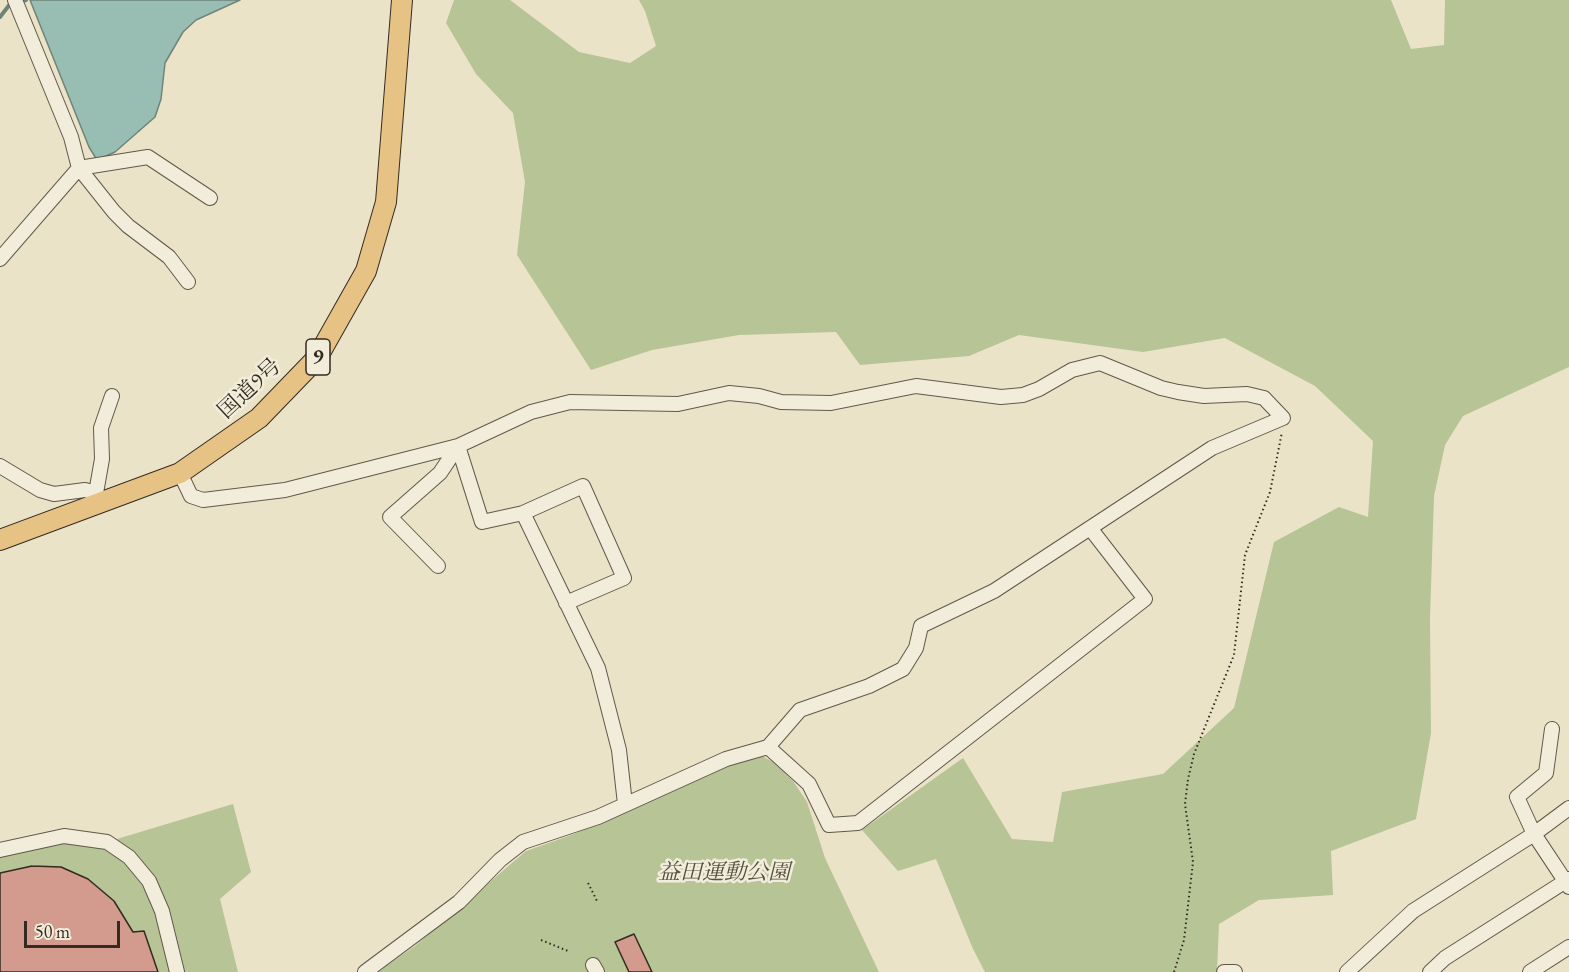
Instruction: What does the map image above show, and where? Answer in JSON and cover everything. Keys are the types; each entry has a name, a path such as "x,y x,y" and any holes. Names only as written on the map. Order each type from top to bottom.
{"highway":[{"name":"国道9号","path":"0,540 99,497 180,473 259,418 317,358 366,271 386,202 402,0"}],"street":[{"path":"15,0 71,137 79,168 114,212 128,226 169,257 188,282"},
{"path":"0,259 79,168 148,157 210,198"},
{"path":"180,473 191,496 203,500 285,490 458,446 531,412 570,402 594,400 678,404 729,393 759,396 782,402 831,403 916,386 1001,397 1023,395 1039,389 1072,370 1100,363 1161,388 1178,392 1204,396 1247,394 1264,398 1283,418 1212,448 994,591 921,626 916,648 903,669 869,686 800,710 768,747 726,759 598,817 523,842 500,860 459,902 369,971"},
{"path":"0,466 40,490 54,494 85,490 99,497 102,459 101,428 112,396"},
{"path":"458,446 482,522 523,513 583,486 624,578 566,603"},
{"path":"438,566 390,517 440,473 458,446"},
{"path":"523,513 598,668 619,750 625,804"},
{"path":"768,747 809,784 829,825 858,823 1145,598 1090,528"},
{"path":"1430,972 1445,958 1568,883 1534,834 1517,797 1546,773 1552,729"},
{"path":"1350,971 1413,911 1534,834 1569,808"},
{"path":"0,850 64,836 107,842 129,856 149,881 162,911 177,972"},
{"path":"1530,972 1569,947"},
{"path":"1224,972 1235,972"}],"path":[{"path":"1174,972 1184,940 1192,862 1185,804 1188,779 1194,754 1234,655 1245,555 1276,470 1282,444 1283,418"},
{"path":"588,883 597,901"},
{"path":"541,940 568,951"}],"green space":[{"path":"454,0 510,0 579,52 630,63 656,46 645,11 639,0 1391,0 1411,49 1444,45 1445,0 1569,0 1569,367 1463,416 1445,445 1434,496 1430,618 1431,733 1416,819 1331,851 1333,895 1259,900 1219,924 1217,972 985,972 973,949 936,859 898,871 862,830 963,758 1012,839 1053,842 1062,792 1163,774 1234,708 1274,542 1339,507 1368,517 1373,441 1315,386 1225,338 1143,352 1019,335 969,356 860,365 836,332 739,335 652,350 591,370 517,255 525,182 513,113 476,74 446,23"},
{"name":"益田運動公園","path":"760,755 773,762 793,781 807,802 825,858 879,972 377,972 415,946 526,851 574,834 728,762"},
{"path":"233,804 251,872 220,899 238,972 0,972 0,853 64,836 107,842"}],"water":[{"path":"30,0 240,0 196,20 183,32 165,63 161,99 155,117 115,152 97,160 89,147"}],"building":[{"path":"32,866 61,867 88,879 114,901 133,932 144,931 158,972 0,972 0,873"},
{"path":"634,934 652,972 629,972 615,942"}],"waterway":[{"path":"0,17 10,4 26,0"}]}
